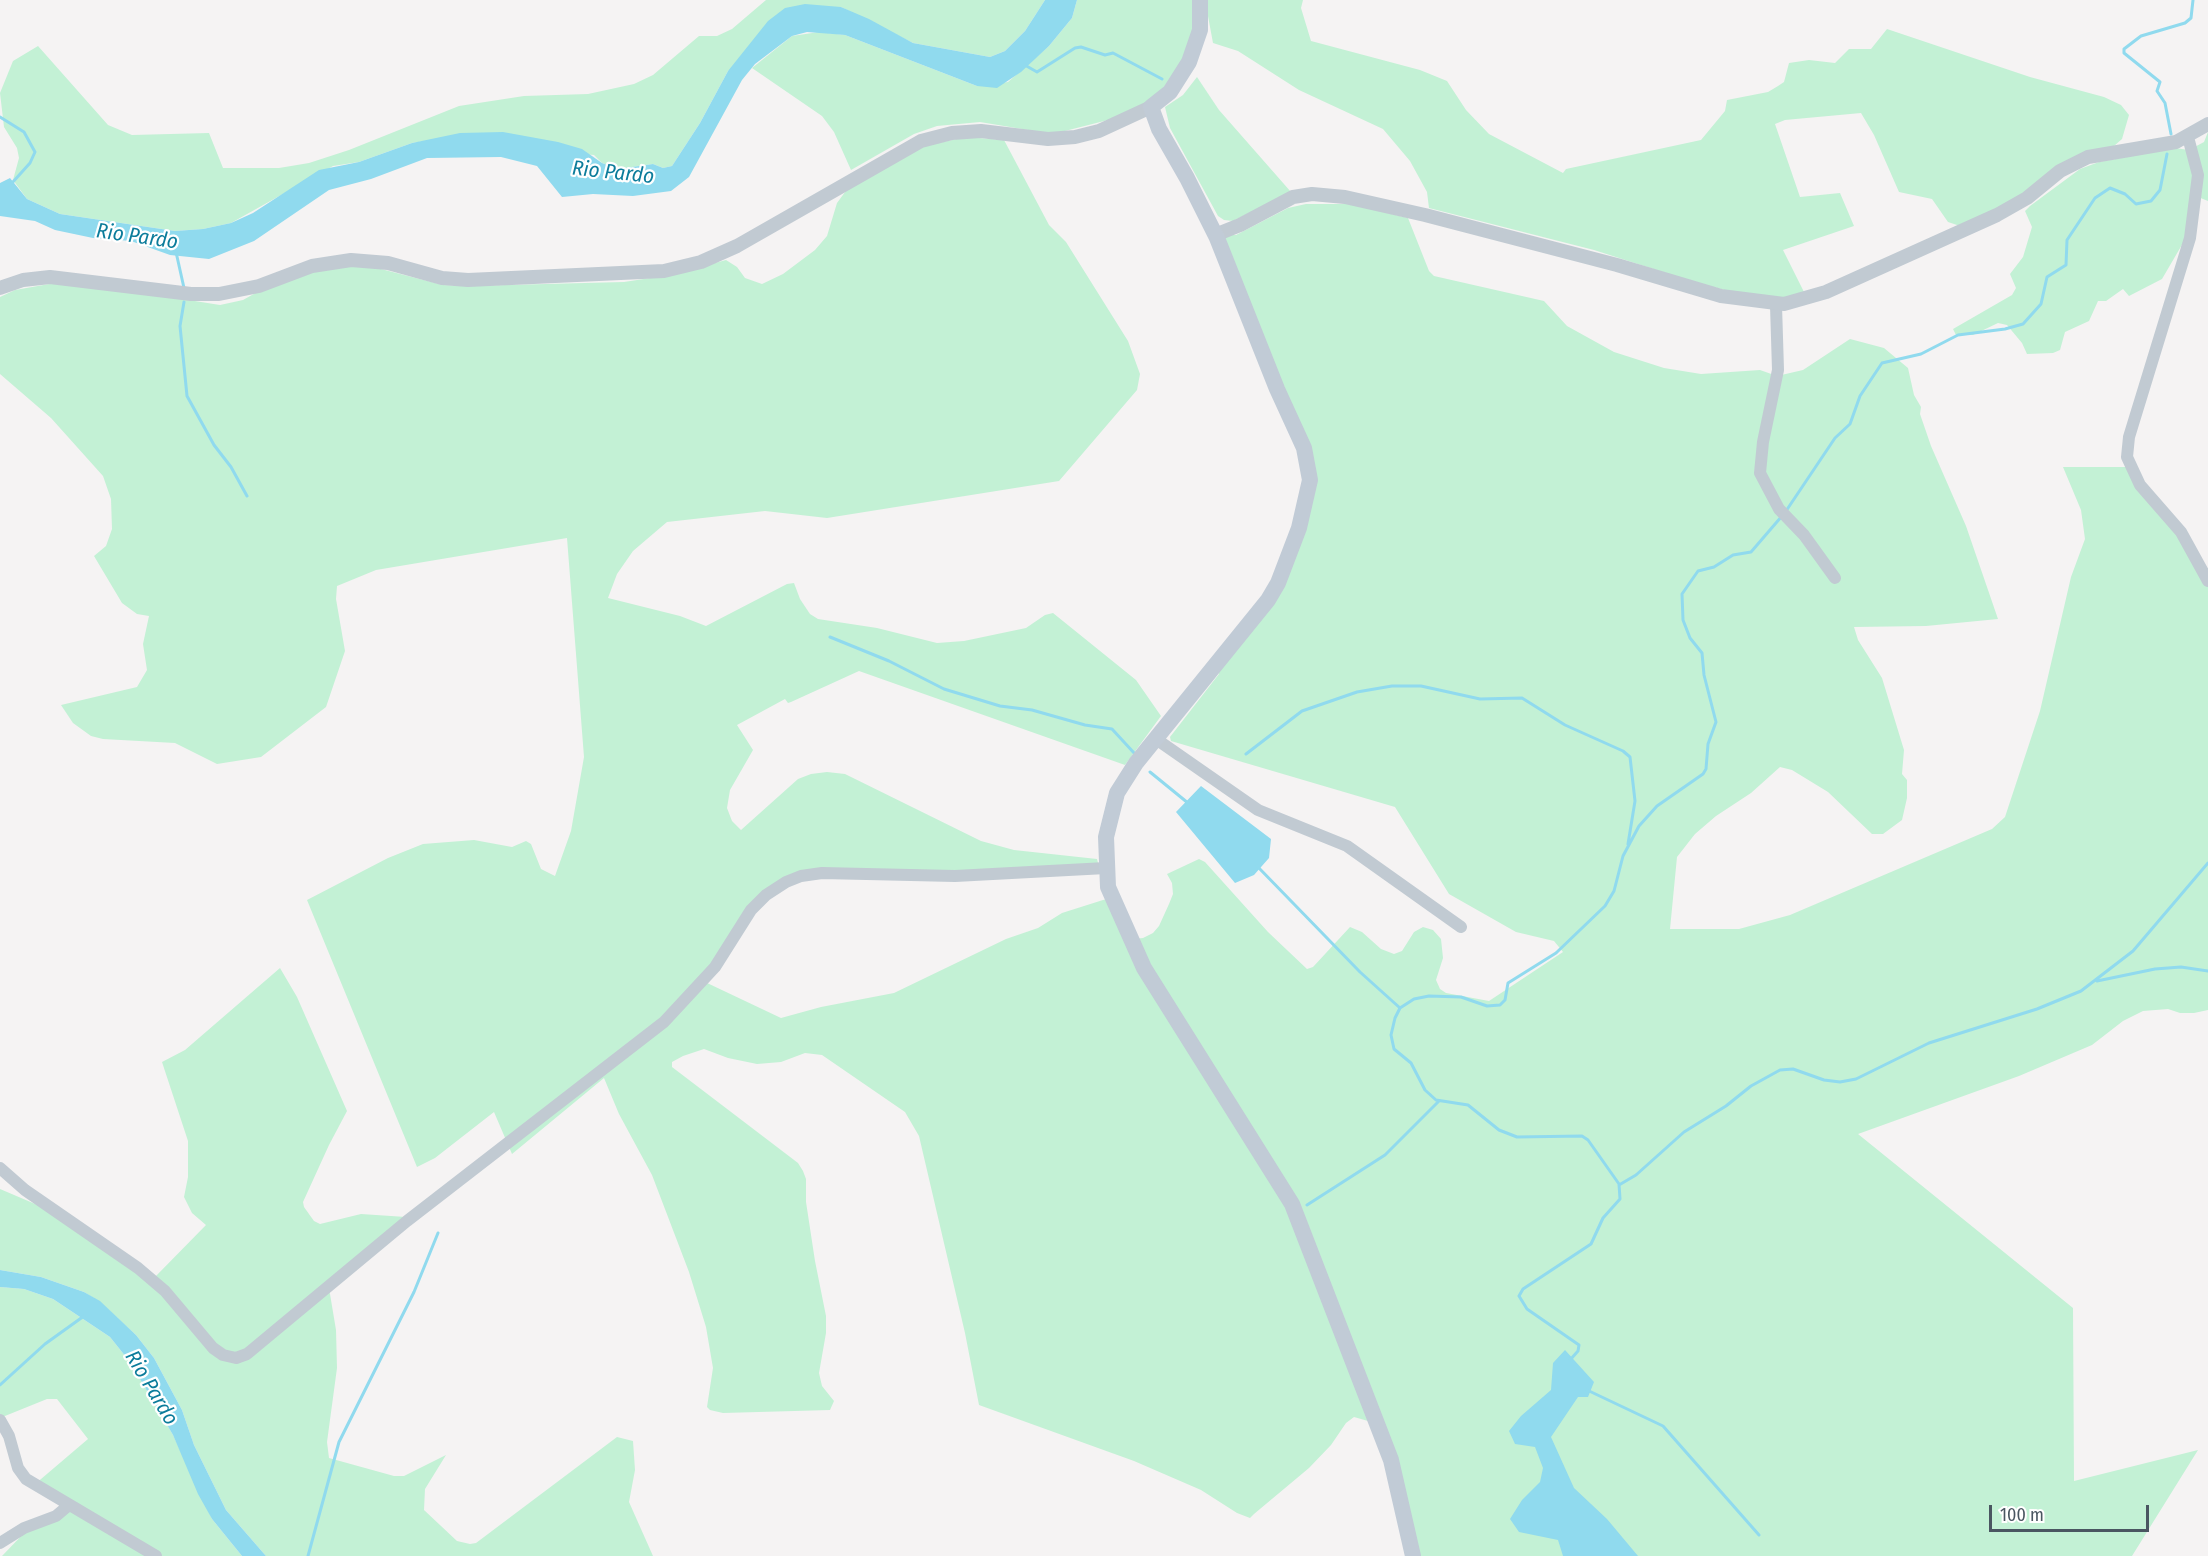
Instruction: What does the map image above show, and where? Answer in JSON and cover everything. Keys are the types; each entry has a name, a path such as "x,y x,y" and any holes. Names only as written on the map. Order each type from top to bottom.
{"main road":[{"path":"1200,0 1200,30 1189,62 1170,92 1151,108 1159,129 1215,235 1277,389 1304,447 1310,480 1302,518 1274,590 1250,624 1123,781 1112,805 1106,837 1108,887 1144,968 1273,1172 1299,1220 1391,1460 1413,1556"}],"street":[{"path":"0,288 23,280 50,277 191,294 219,294 253,288 312,266 351,260 382,262 442,278 468,280 664,271 701,262 737,246 921,141 952,133 981,131 1042,138 1075,137 1108,128 1151,108"},
{"path":"1215,235 1240,225 1293,197 1312,194 1346,197 1606,262 1721,296 1776,305 1799,302 1826,292 1997,215 2027,198 2060,171 2088,157 2163,144 2188,137 2208,124"},
{"path":"2188,137 2198,175 2190,238 2129,437 2127,458 2140,485 2181,531 2208,581"},
{"path":"1776,305 1778,370 1760,465 1762,480 1779,509 1804,535 1835,578"},
{"path":"1156,739 1258,810 1347,846 1461,927"},
{"path":"0,1168 25,1190 138,1268 165,1292 213,1348 223,1355 236,1358 247,1354 398,1228 664,1022 715,967 751,910 766,895 786,882 822,873 955,876 1106,868"},
{"path":"0,1420 21,1474 156,1556"},
{"path":"0,1543 24,1528 56,1515 69,1505"}],"green space":[{"path":"766,0 1045,0 1025,31 1005,51 990,57 913,43 841,7 728,71 700,123 672,166 663,168 653,164 619,169 602,163 594,155 432,140 412,143 359,162 333,166 231,223 203,229 175,231 60,214 27,199 13,180 19,158 17,148 4,127 0,93 13,61 38,46 108,125 132,135 209,133 223,168 279,168 309,163 349,150 459,106 524,96 588,94 634,84 653,75 699,36 717,36 732,29"},
{"path":"1077,0 1193,0 1197,12 1186,60 1153,101 1112,119 1061,132 1040,132 980,122 937,126 914,134 851,170 834,132 822,116 752,68 792,36 819,32 845,35 977,86 1008,82 1049,46 1072,18"},
{"path":"1205,0 1303,0 1301,8 1311,41 1420,70 1447,81 1466,110 1489,134 1563,173 1566,169 1701,140 1725,111 1727,100 1768,92 1784,82 1789,63 1809,60 1835,63 1849,49 1871,49 1887,29 2030,77 2104,97 2121,105 2129,115 2122,139 2114,146 1971,225 1957,225 1948,222 1932,199 1899,192 1874,135 1861,113 1785,120 1775,124 1800,197 1840,193 1854,226 1783,250 1807,298 1762,300 1691,281 1594,250 1429,208 1427,192 1410,161 1383,129 1299,90 1238,51 1213,43"},
{"path":"1197,77 1219,110 1291,192 1233,221 1224,220 1218,216 1170,128 1165,107 1183,95"},
{"path":"2208,132 2208,201 2198,197 2183,243 2162,279 2129,296 2123,289 2106,301 2098,301 2089,321 2065,332 2060,350 2053,353 2027,354 2022,343 2007,325 1998,323 1973,335 1956,335 1953,329 2012,295 2016,288 2010,274 2023,257 2032,227 2025,211 2030,206 2080,169 2099,162 2175,148 2189,150 2204,142"},
{"path":"966,137 1004,140 1049,225 1066,242 1128,341 1140,374 1137,390 1059,481 827,518 765,511 667,522 633,551 617,574 608,598 680,616 706,626 787,584 794,583 800,599 810,614 818,619 877,628 937,643 964,641 1026,628 1045,615 1053,613 1136,680 1161,716 1125,765 859,671 791,702 788,703 785,699 737,725 753,750 730,790 727,808 732,821 741,830 798,779 811,774 827,772 845,774 981,841 1014,850 1097,859 1098,863 991,873 822,869 766,893 705,982 781,1018 821,1007 894,993 1006,939 1038,928 1062,913 1115,897 1133,939 1143,938 1153,933 1159,926 1173,894 1172,883 1167,874 1199,859 1205,862 1268,932 1307,969 1313,967 1350,927 1362,932 1381,949 1394,954 1402,951 1414,932 1423,927 1433,930 1441,939 1443,958 1436,980 1440,989 1446,993 1489,1001 1563,952 1554,941 1516,932 1449,894 1395,807 1171,741 1170,737 1219,674 1218,659 1277,580 1308,480 1222,235 1236,235 1288,208 1306,204 1350,204 1408,218 1429,271 1434,276 1544,301 1567,326 1614,352 1664,368 1701,374 1760,370 1777,376 1803,370 1850,339 1884,348 1908,368 1914,395 1921,407 1920,414 1931,446 1966,526 1998,619 1926,626 1854,627 1858,640 1882,678 1904,750 1902,774 1907,780 1907,798 1902,820 1883,834 1872,834 1828,792 1792,770 1780,767 1751,793 1716,816 1695,834 1677,857 1670,929 1739,929 1790,915 1992,829 2005,817 2040,711 2071,577 2085,539 2081,510 2063,467 2131,467 2208,569 2208,1010 2194,1013 2180,1013 2168,1009 2143,1011 2123,1021 2092,1045 2019,1076 1858,1134 2073,1308 2074,1481 2198,1450 2132,1556 1418,1556 1375,1423 1354,1417 1346,1423 1331,1445 1309,1468 1250,1518 1237,1513 1201,1490 1134,1461 979,1405 965,1333 919,1136 905,1112 822,1055 805,1053 781,1062 757,1064 728,1058 704,1049 672,1062 672,1067 798,1163 803,1171 806,1179 806,1202 815,1261 826,1316 826,1333 819,1373 822,1386 834,1401 830,1410 723,1413 707,1407 713,1368 706,1327 689,1272 652,1175 619,1114 604,1078 512,1154 494,1112 435,1158 417,1167 307,900 388,858 423,844 474,840 512,847 526,841 531,844 541,869 555,876 571,831 584,757 567,538 376,570 337,586 336,599 345,651 326,707 261,757 217,764 175,743 103,739 91,736 73,723 61,705 137,687 147,670 143,644 149,616 137,614 122,603 94,556 106,546 112,529 111,499 103,476 51,418 0,374 0,297 15,290 55,283 138,292 220,305 243,300 268,286 338,264 381,269 443,285 467,286 624,282 670,275 726,260 737,267 745,278 762,284 783,274 815,250 827,236 837,203 848,188 920,147"},
{"path":"280,968 297,997 347,1111 303,1202 304,1207 314,1221 320,1224 361,1214 406,1217 329,1288 336,1330 337,1368 327,1442 329,1458 394,1476 404,1476 446,1455 425,1489 424,1510 457,1541 470,1544 476,1543 617,1437 633,1441 635,1470 629,1502 653,1556 266,1556 226,1510 194,1445 182,1410 154,1358 136,1335 100,1302 84,1292 41,1277 0,1270 0,1189 61,1215 155,1277 206,1225 192,1213 184,1197 188,1177 188,1141 162,1062 185,1050"},
{"path":"0,1287 24,1289 53,1299 110,1337 130,1362 173,1435 212,1519 242,1556 2,1556 27,1530 70,1508 34,1485 88,1439 57,1399 47,1399 0,1418"}],"water":[{"name":"Rio Pardo","path":"1045,0 1077,0 1072,18 1049,46 1021,72 997,88 977,86 845,35 807,32 792,36 755,64 742,80 689,177 671,191 633,196 593,194 562,197 537,166 501,157 427,158 371,179 329,190 254,241 209,259 170,255 131,241 93,238 55,230 35,221 0,216 0,183 10,178 27,199 60,214 175,231 203,229 231,223 253,213 319,170 359,162 412,143 460,133 503,132 558,142 582,149 602,163 618,169 653,164 663,168 672,166 700,123 728,71 768,21 785,8 805,4 841,7 913,43 990,57 1005,51 1025,31"},
{"path":"1201,786 1271,839 1269,858 1254,875 1235,883 1176,812"},
{"name":"Rio Pardo","path":"0,1270 41,1277 84,1292 100,1301 136,1335 154,1358 182,1410 194,1445 226,1510 266,1556 242,1556 212,1519 198,1494 173,1435 130,1362 110,1337 53,1299 24,1289 0,1287"},
{"path":"1565,1350 1594,1382 1588,1397 1578,1397 1551,1437 1574,1488 1607,1519 1638,1556 1563,1556 1558,1540 1519,1532 1510,1519 1522,1500 1540,1482 1543,1468 1535,1447 1515,1444 1509,1431 1521,1416 1551,1390 1553,1363"}],"waterway":[{"path":"2171,134 2165,103 2157,91 2160,82 2124,53 2124,49 2141,36 2185,23 2191,18 2193,0"},
{"path":"1023,64 1037,72 1075,48 1081,47 1105,55 1113,53 1162,79"},
{"path":"0,117 24,132 35,152 30,163 12,183"},
{"path":"1786,511 1835,438 1850,424 1860,396 1882,363 1921,354 1958,335 2005,329 2023,324 2041,304 2047,277 2066,265 2067,240 2095,198 2110,188 2125,194 2136,204 2151,201 2160,190 2167,154"},
{"name":"Rio Pardo","path":"176,252 184,288"},
{"path":"184,302 180,326 187,396 214,445 231,467 247,496"},
{"path":"1570,1360 1578,1351 1579,1345 1527,1309 1519,1296 1523,1289 1591,1244 1603,1218 1620,1199 1619,1184 1588,1140 1582,1136 1517,1137 1499,1130 1468,1105 1436,1100 1425,1090 1411,1063 1394,1049 1391,1035 1395,1018 1400,1008 1414,999 1429,996 1461,997 1487,1006 1500,1005 1505,1000 1508,983 1556,953 1605,906 1614,891 1623,856 1639,826 1657,806 1703,774 1706,769 1708,744 1716,722 1704,675 1702,653 1690,638 1683,620 1682,594 1698,571 1714,567 1733,555 1751,552 1782,516"},
{"path":"830,637 889,661 944,689 1000,706 1032,710 1085,725 1112,729 1135,754"},
{"path":"1246,754 1302,711 1357,692 1392,686 1421,686 1480,699 1522,698 1565,725 1623,751 1630,757 1635,801 1628,844"},
{"path":"1150,772 1188,803"},
{"path":"1619,1185 1636,1175 1684,1132 1726,1106 1751,1086 1780,1070 1793,1069 1824,1080 1840,1082 1856,1079 1929,1043 2037,1009 2081,991 2133,951 2208,863"},
{"path":"1257,866 1360,972 1400,1008"},
{"path":"2097,981 2155,969 2181,967 2208,971"},
{"path":"1307,1205 1385,1155 1439,1101"},
{"path":"308,1556 339,1442 414,1292 438,1233"},
{"path":"0,1385 45,1344 84,1316"},
{"path":"1587,1390 1663,1426 1759,1535"}]}
